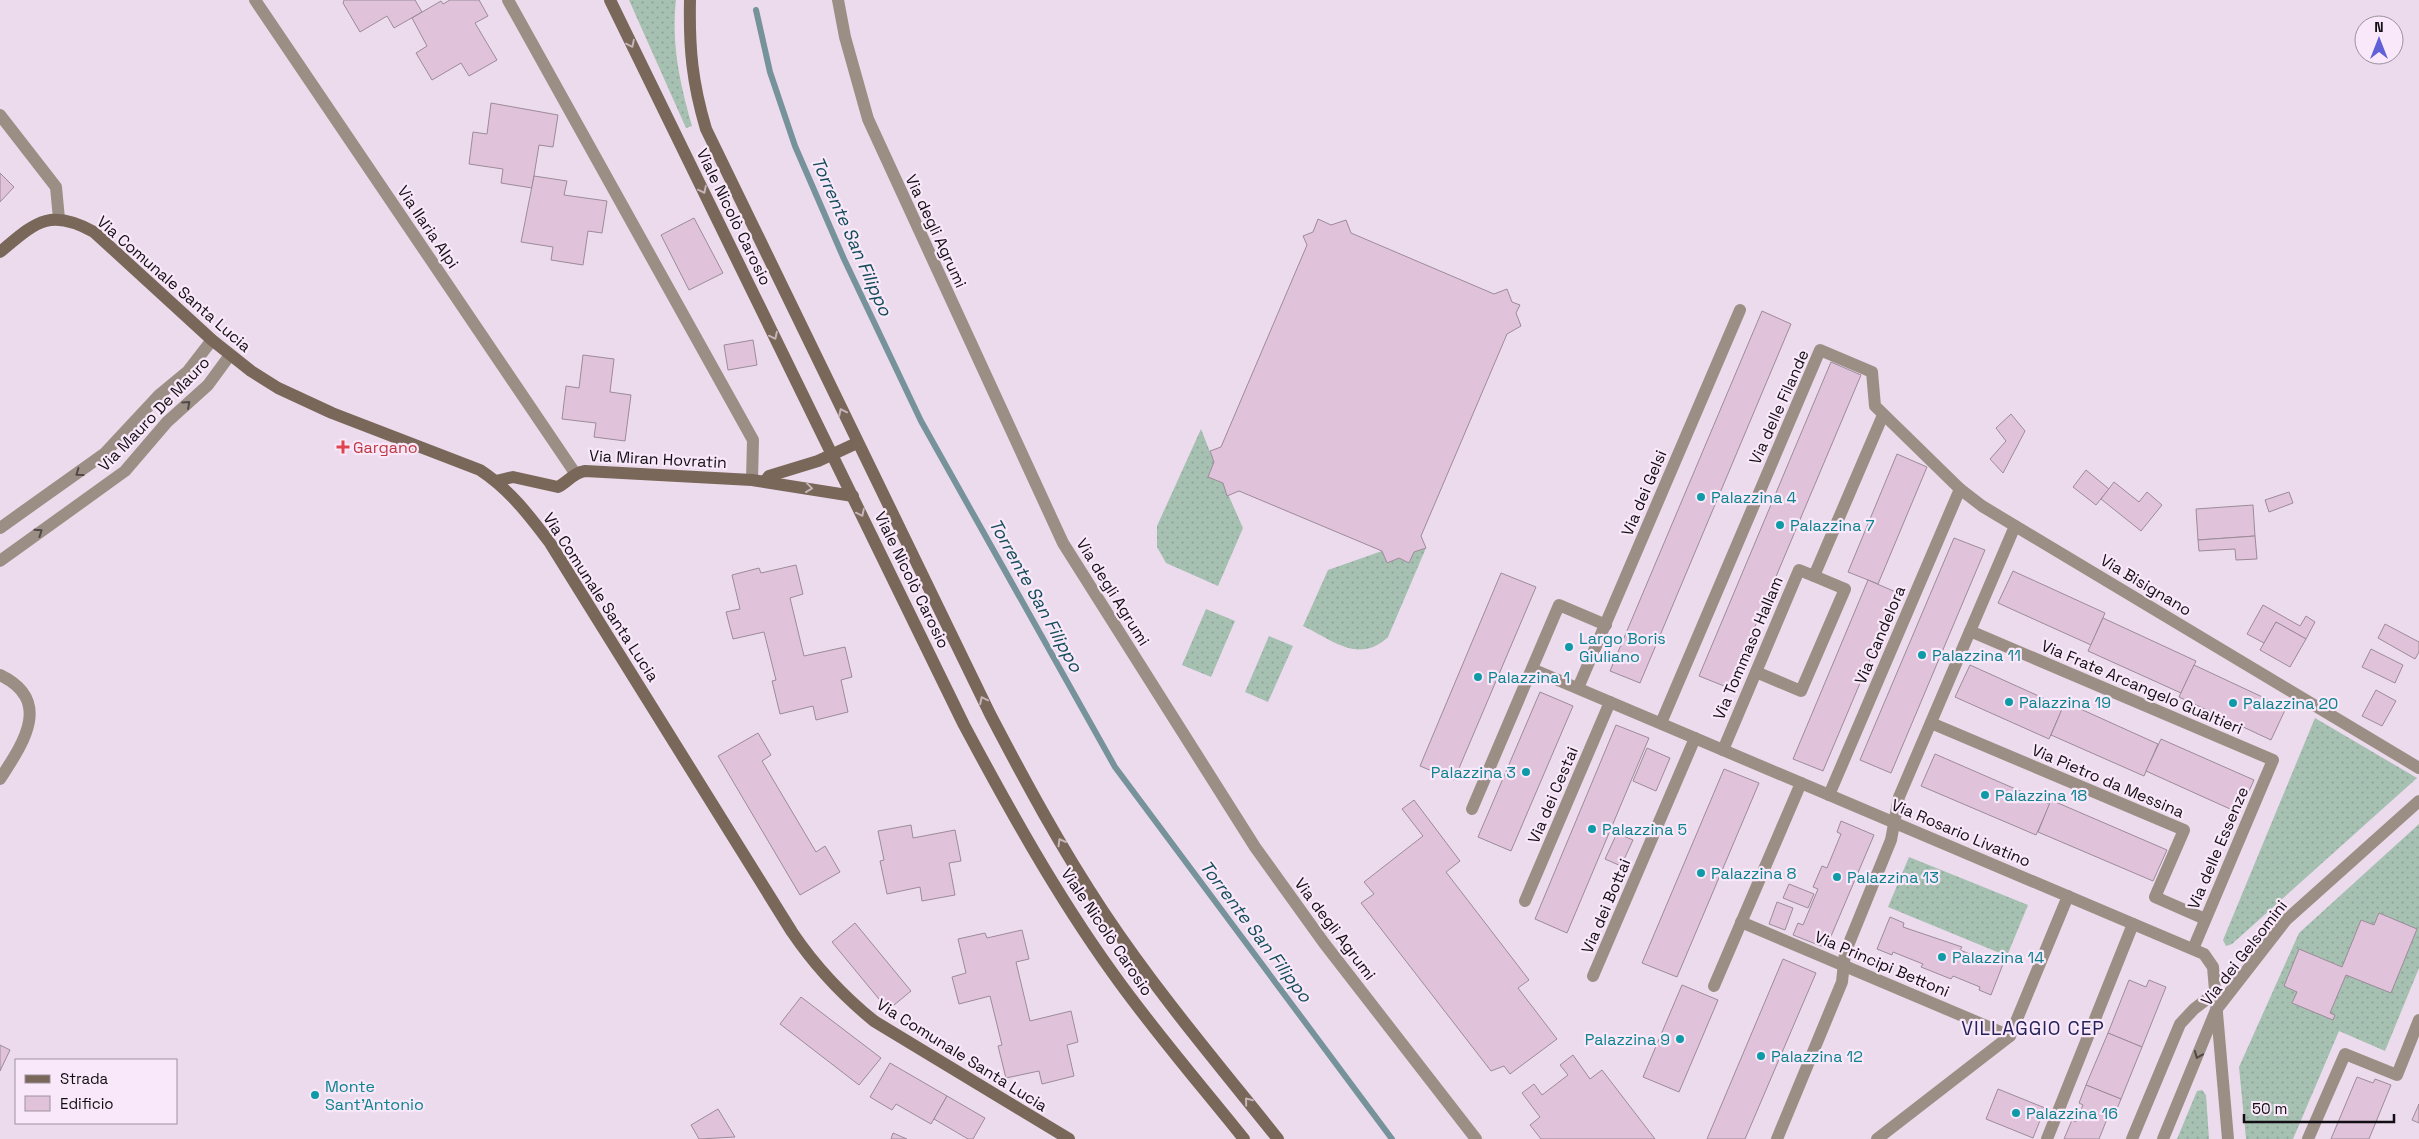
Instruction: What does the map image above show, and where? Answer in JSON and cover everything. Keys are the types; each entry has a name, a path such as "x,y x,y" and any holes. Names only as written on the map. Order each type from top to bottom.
{"main road":[{"name":"Viale Nicolò Carosio","path":"610,0 964,725 993,779 1079,924 1132,999 1244,1139"},
{"name":"Viale Nicolò Carosio","path":"690,0 689,46 692,72 706,129 990,714 1017,766 1102,910 1160,991 1278,1139"},
{"path":"0,252 40,221 59,219"},
{"name":"Via Comunale Santa Lucia","path":"59,219 76,222 94,232 212,340 251,371 302,401 480,470 496,481 517,501 550,543 792,932 824,974 850,1002 874,1022 1068,1139"},
{"path":"759,480 833,454 857,443"},
{"name":"Via Miran Hovratin","path":"496,481 513,477 558,487 567,482 575,473 585,471 759,480 853,496"}],"street":[{"name":"Via Ilaria Alpi","path":"255,0 575,473"},
{"path":"508,0 753,440 759,480"},
{"name":"Via degli Agrumi","path":"838,0 845,38 868,119 1063,543 1255,847 1324,943 1476,1139"},
{"path":"0,116 56,187 59,219"},
{"name":"Via dei Gelsi","path":"1578,688 1740,310"},
{"name":"Via Mauro De Mauro","path":"0,528 104,454 159,394 188,371 212,340"},
{"name":"Via delle Filande","path":"1660,723 1820,350 1872,372 1879,410"},
{"name":"Via Mauro De Mauro","path":"0,561 125,472 167,422 208,385 230,355"},
{"path":"1756,672 1801,691 1845,589 1814,576 1879,410"},
{"name":"Via Bisignano","path":"1879,410 1960,488 1982,506 2419,768"},
{"name":"Via Candelora","path":"1829,795 1960,488"},
{"path":"1777,1139 1842,982 1845,953 1891,840 1899,798 2015,526"},
{"name":"Via Tommaso Hallam","path":"1723,750 1799,570 1814,576"},
{"path":"1472,809 1559,605 1606,625"},
{"name":"Via Frate Arcangelo Gualtieri","path":"1970,631 2273,760"},
{"name":"Via Rosario Livatino","path":"1532,669 2204,954 2213,967 2228,1139"},
{"path":"0,675 19,689 27,702 30,716 28,731 21,747 0,779"},
{"name":"Via dei Cestai","path":"1525,901 1610,702"},
{"name":"Via Pietro da Messina","path":"1931,723 2184,830 2155,897 2206,919"},
{"name":"Via dei Bottai","path":"1593,976 1695,738"},
{"name":"Via delle Essenze","path":"2192,949 2273,760"},
{"path":"1714,986 1801,783"},
{"name":"Via dei Gelsomini","path":"2163,1139 2216,1010 2286,920 2419,801"},
{"path":"1877,1139 2010,1036 2068,896"},
{"name":"Via Principi Bettoni","path":"1741,922 2010,1036"},
{"path":"2047,1139 2133,924"},
{"name":"Via dei Gelsomini","path":"2132,1139 2180,1024 2194,1009 2215,993"},
{"path":"2308,1139 2345,1054 2397,1075 2419,1020"}],"green space":[{"path":"629,0 676,0 676,48 684,95 692,126 686,128"},
{"path":"1201,429 1214,462 1208,477 1223,483 1243,528 1218,586 1166,563 1157,547 1157,526"},
{"path":"1426,548 1388,637 1377,645 1367,649 1346,647 1303,626 1328,570 1382,551 1387,563 1399,558 1409,563 1414,552"},
{"path":"1206,609 1235,621 1211,677 1182,665"},
{"path":"1269,636 1293,646 1268,702 1245,692"},
{"path":"2315,718 2417,778 2232,944 2226,946 2223,940"},
{"path":"2419,824 2419,968 2385,1051 2339,1031 2293,1139 2246,1139 2239,1067 2299,933"},
{"path":"1909,857 2028,905 2007,956 1888,907"},
{"path":"2202,1090 2206,1095 2209,1139 2177,1139 2197,1091"}],"building":[{"path":"344,0 415,0 422,12 394,28 387,16 360,32 343,3"},
{"path":"450,0 479,0 488,16 475,23 497,60 469,76 461,63 432,80 416,53 427,46 412,18 441,1 443,4"},
{"path":"491,103 558,115 553,147 539,145 532,188 501,183 503,169 469,164 473,132 487,134"},
{"path":"0,173 14,187 0,202"},
{"path":"534,176 567,181 564,195 607,201 602,233 588,231 583,265 551,260 553,247 521,242"},
{"path":"694,218 723,273 689,290 661,235"},
{"path":"1318,219 1331,225 1346,220 1351,233 1494,294 1507,289 1512,302 1520,305 1516,313 1521,326 1507,334 1421,536 1426,548 1414,552 1409,563 1399,558 1387,563 1382,551 1239,491 1227,496 1223,483 1208,477 1214,462 1210,451 1221,447 1307,245 1303,236 1313,232"},
{"name":"Palazzina 4","path":"1762,311 1791,324 1640,683 1610,671"},
{"path":"753,340 757,365 728,370 724,345"},
{"path":"583,355 614,359 610,392 631,395 625,441 594,437 596,423 562,419 566,386 579,388"},
{"name":"Palazzina 7","path":"1831,362 1861,375 1729,688 1699,676"},
{"path":"2011,414 2025,431 2003,473 1990,459 2006,441 1996,428"},
{"path":"1897,454 1927,467 1878,584 1848,572"},
{"path":"2086,470 2109,489 2096,505 2073,487"},
{"path":"2114,482 2139,502 2147,492 2162,505 2141,531 2101,499"},
{"path":"2289,492 2293,503 2269,512 2265,500"},
{"path":"2253,505 2255,536 2198,540 2196,509"},
{"path":"2255,536 2257,559 2236,560 2235,549 2199,551 2198,540"},
{"name":"Palazzina 11","path":"1954,538 1985,550 1891,773 1860,760"},
{"path":"796,565 803,594 790,598 804,656 845,647 852,677 841,680 848,712 816,720 813,706 780,714 772,681 776,680 764,632 733,639 726,612 740,609 732,575 759,568 761,573"},
{"path":"2013,571 2105,613 2091,645 1998,603"},
{"name":"Palazzina 1","path":"1501,573 1536,587 1454,780 1420,766"},
{"path":"1868,580 1898,593 1823,771 1793,759"},
{"path":"2263,605 2300,626 2306,616 2315,622 2306,639 2276,622 2264,643 2247,634"},
{"path":"2103,618 2196,661 2181,693 2088,651"},
{"path":"2276,622 2306,639 2290,667 2260,650"},
{"path":"2385,624 2419,642 2419,652 2415,659 2378,638"},
{"path":"2371,649 2403,665 2395,683 2362,667"},
{"name":"Palazzina 19","path":"1970,665 2063,707 2049,739 1955,697"},
{"name":"Palazzina 20","path":"2194,665 2286,708 2271,740 2179,697"},
{"path":"2376,690 2396,701 2382,726 2362,716"},
{"name":"Palazzina 3","path":"1540,692 1573,706 1511,851 1478,837"},
{"name":"Palazzina 19","path":"2065,702 2158,744 2144,776 2051,735"},
{"name":"Palazzina 5","path":"1616,725 1649,738 1567,933 1535,919"},
{"path":"758,733 771,755 762,761 816,852 825,846 840,872 800,895 718,756"},
{"path":"2161,739 2254,780 2239,813 2146,771"},
{"path":"1647,748 1670,758 1656,791 1633,781"},
{"name":"Palazzina 18","path":"1935,754 2050,804 2036,835 1921,786"},
{"name":"Palazzina 8","path":"1724,769 1759,783 1677,977 1642,963"},
{"path":"1414,800 1460,861 1446,872 1529,980 1518,988 1557,1039 1510,1074 1504,1066 1491,1071 1361,903 1374,894 1364,882 1423,836 1402,809"},
{"name":"Palazzina 18","path":"2051,800 2167,850 2153,881 2038,832"},
{"name":"Palazzina 13","path":"1841,821 1874,835 1826,948 1793,935 1798,923 1803,925 1818,889 1813,887 1822,866 1827,868 1841,834 1837,832"},
{"path":"911,825 913,838 955,830 961,861 949,863 955,895 922,901 920,887 887,894 880,861 884,860 878,831"},
{"path":"1617,833 1633,840 1621,866 1605,859"},
{"path":"1789,884 1814,894 1808,908 1783,898"},
{"path":"1777,902 1793,908 1785,930 1769,924"},
{"path":"2379,913 2417,929 2391,993 2346,975 2330,1013 2335,1015 2333,1020 2292,1003 2297,992 2284,986 2299,949 2342,967 2361,920 2374,925"},
{"name":"Palazzina 14","path":"1890,917 1904,923 1903,927 1962,947 1960,950 1990,962 1992,959 2003,964 1991,995 1979,990 1980,987 1953,976 1951,979 1921,967 1923,964 1893,952 1892,955 1877,949"},
{"path":"855,923 911,991 888,1010 832,942"},
{"path":"1022,930 1029,959 1016,962 1030,1021 1071,1011 1078,1042 1067,1045 1074,1076 1042,1084 1039,1071 1006,1078 998,1046 1002,1045 990,996 959,1004 952,977 966,973 958,939 985,933 987,938"},
{"name":"Palazzina 12","path":"1783,959 1816,973 1745,1139 1707,1139"},
{"path":"2129,980 2146,987 2149,980 2166,987 2142,1047 2108,1033"},
{"name":"Palazzina 9","path":"1682,985 1718,1000 1679,1092 1643,1077"},
{"path":"801,997 881,1058 859,1085 780,1024"},
{"path":"2108,1033 2142,1047 2121,1099 2086,1085"},
{"path":"0,1045 10,1050 0,1071"},
{"path":"1573,1055 1590,1079 1602,1070 1655,1139 1541,1139 1530,1125 1540,1117 1522,1093 1534,1084 1542,1095 1568,1075 1560,1065"},
{"path":"890,1063 947,1096 931,1124 896,1104 892,1110 870,1097"},
{"path":"2357,1077 2373,1083 2375,1079 2391,1085 2369,1139 2331,1139"},
{"path":"2086,1085 2121,1099 2114,1116 2109,1114 2099,1139 2064,1139 2072,1120 2076,1122 2083,1105 2079,1103"},
{"name":"Palazzina 16","path":"1998,1089 2045,1108 2033,1138 1986,1119"},
{"path":"947,1096 985,1118 973,1139 968,1139 934,1119"},
{"path":"2419,1104 2419,1123 2412,1120"},
{"path":"718,1109 735,1137 699,1139 691,1125"},
{"path":"893,1133 907,1139 891,1139"}],"waterway":[{"name":"Torrente San Filippo","path":"756,10 770,72 795,146 844,259 921,421 1115,767 1392,1139"}],"place":[{"name":"Gargano","path":"343,447"},
{"name":"Palazzina 4","path":"1701,497"},
{"name":"Palazzina 7","path":"1780,525"},
{"name":"Largo Boris Giuliano","path":"1569,647"},
{"name":"Palazzina 11","path":"1922,655"},
{"name":"Palazzina 1","path":"1478,677"},
{"name":"Palazzina 19","path":"2009,702"},
{"name":"Palazzina 20","path":"2233,703"},
{"name":"Palazzina 3","path":"1526,772"},
{"name":"Palazzina 18","path":"1985,795"},
{"name":"Palazzina 5","path":"1592,829"},
{"name":"Palazzina 8","path":"1701,873"},
{"name":"Palazzina 13","path":"1837,877"},
{"name":"Palazzina 14","path":"1942,957"},
{"name":"Palazzina 9","path":"1680,1039"},
{"name":"Palazzina 12","path":"1761,1056"},
{"name":"Monte Sant'Antonio","path":"315,1095"},
{"name":"Palazzina 16","path":"2016,1113"}],"district":[{"name":"VILLAGGIO CEP","path":"2033,1028"}]}
